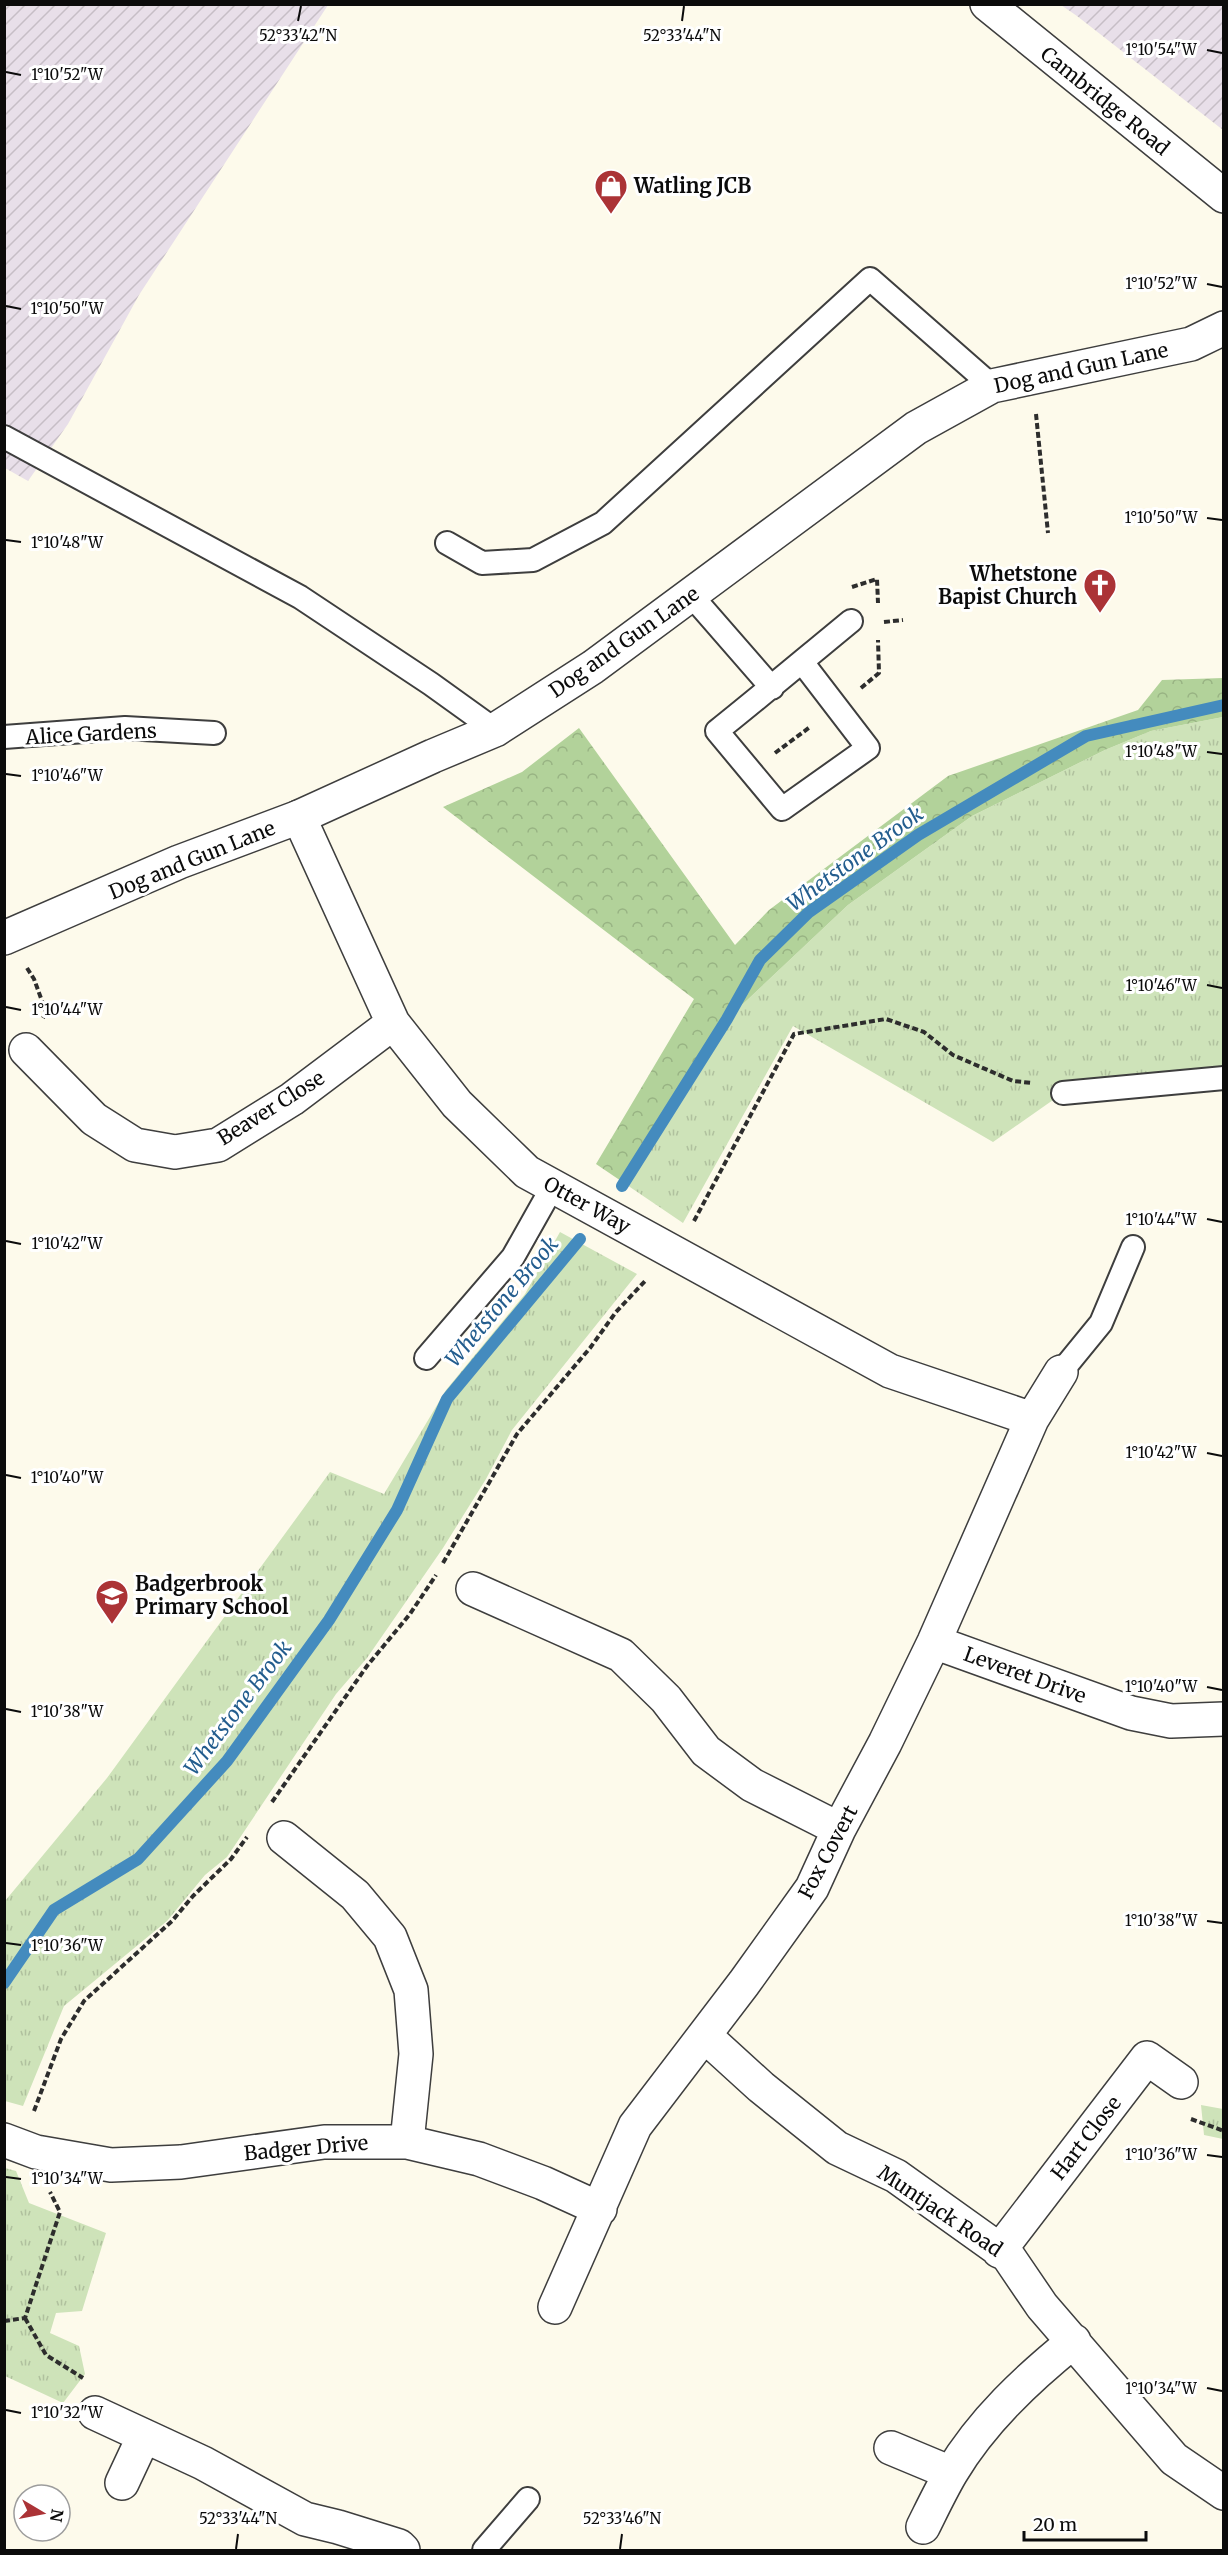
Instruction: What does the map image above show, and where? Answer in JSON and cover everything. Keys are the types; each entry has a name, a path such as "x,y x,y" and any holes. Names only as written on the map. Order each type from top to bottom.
{"street":[{"name":"Cambridge Road","path":"987,4 1224,196"},
{"name":"Dog and Gun Lane","path":"6,937 179,862 299,817 495,730 593,667 916,428 992,386 1191,344 1224,328"},
{"name":"Otter Way","path":"299,817 393,1023 457,1104 527,1172 890,1371 1032,1419"},
{"name":"Beaver Close","path":"26,1050 94,1119 135,1145 175,1152 218,1144 292,1099 393,1023"},
{"name":"Fox Covert","path":"555,2307 635,2126 705,2036 812,1888 839,1829 885,1743 934,1642 1032,1419 1061,1372"},
{"path":"473,1589 621,1655 666,1699 706,1751 752,1785 839,1829"},
{"name":"Leveret Drive","path":"934,1642 1131,1713 1171,1721 1224,1719"},
{"path":"284,1838 355,1895 390,1937 411,1990 413,2011 416,2054 407,2142"},
{"name":"Muntjack Road","path":"705,2036 761,2087 837,2148 896,2176 1008,2256 1042,2306 1174,2459 1224,2493"},
{"name":"Hart Close","path":"999,2251 1147,2058 1181,2082"},
{"name":"Badger Drive","path":"17,2145 111,2165 181,2162 324,2142 407,2142 479,2159 543,2183 600,2209"},
{"path":"923,2527 951,2473 982,2428 1032,2375 1074,2341"},
{"path":"95,2413 203,2463 305,2519 358,2533 399,2546 403,2550"},
{"path":"122,2483 144,2436"},
{"path":"891,2448 951,2473"}],"lane":[{"path":"447,543 482,563 532,560 603,524 870,279 992,386"},
{"path":"4,436 300,597 495,730"},
{"path":"692,595 772,688"},
{"path":"802,662 868,748 782,809 717,731 851,621"},
{"name":"Alice Gardens","path":"4,737 125,728 214,733"},
{"path":"1053,1089 1224,1078"},
{"path":"426,1358 513,1257 553,1186"},
{"path":"1061,1372 1101,1323 1133,1247"},
{"path":"484,2550 528,2499"}],"path":[{"path":"1032,377 1048,533"},
{"path":"6,937 34,979 46,1012 26,1050"},
{"path":"442,1564 517,1434 590,1348 616,1312 672,1253 700,1211 794,1034 886,1019 924,1032 953,1055 1013,1081 1053,1089"},
{"path":"268,1808 367,1666 410,1614 437,1573"},
{"path":"95,2413 89,2382 46,2355 25,2318 60,2212 48,2187 17,2145 34,2112 61,2039 84,2001 172,1921 231,1858 249,1834"},
{"path":"1183,2115 1224,2131"},
{"path":"4,2320 25,2318"}],"shaded area":[{"path":"5,5 328,5 139,295 68,424 28,481 5,468"},
{"path":"1061,5 1223,5 1223,130 1077,16"}],"green space":[{"path":"1223,678 1223,717 1151,731 1105,750 972,816 848,905 727,1019 624,1183 596,1164 694,999 443,807 522,772 579,728 735,945 769,910 948,776 1138,710 1162,680"},
{"path":"1223,717 1223,1078 1063,1093 993,1142 793,1026 683,1223 624,1183 727,1019 848,905 972,816 1105,750 1151,731"},
{"path":"560,1232 637,1274 512,1430 486,1479 443,1548 367,1658 336,1694 227,1857 205,1875 167,1921 64,2006 23,2106 5,2101 5,1901 107,1778 330,1472 384,1494 446,1390 525,1294"},
{"path":"1201,2105 1223,2109 1223,2139 1204,2135"},
{"path":"5,2168 16,2171 29,2203 106,2233 82,2311 56,2313 50,2333 79,2346 85,2374 63,2403 5,2376"}],"waterway":[{"name":"Whetstone Brook","path":"622,1186 727,1019 760,960 809,912 918,835 1086,736 1224,705"},
{"name":"Whetstone Brook","path":"4,1983 54,1910 138,1859 227,1761 329,1620 397,1510 447,1399 580,1239"}],"place":[{"name":"Watling JCB","path":"611,215"},
{"name":"Whetstone Bapist Church","path":"1100,614"},
{"name":"Badgerbrook Primary School","path":"112,1625"}]}
